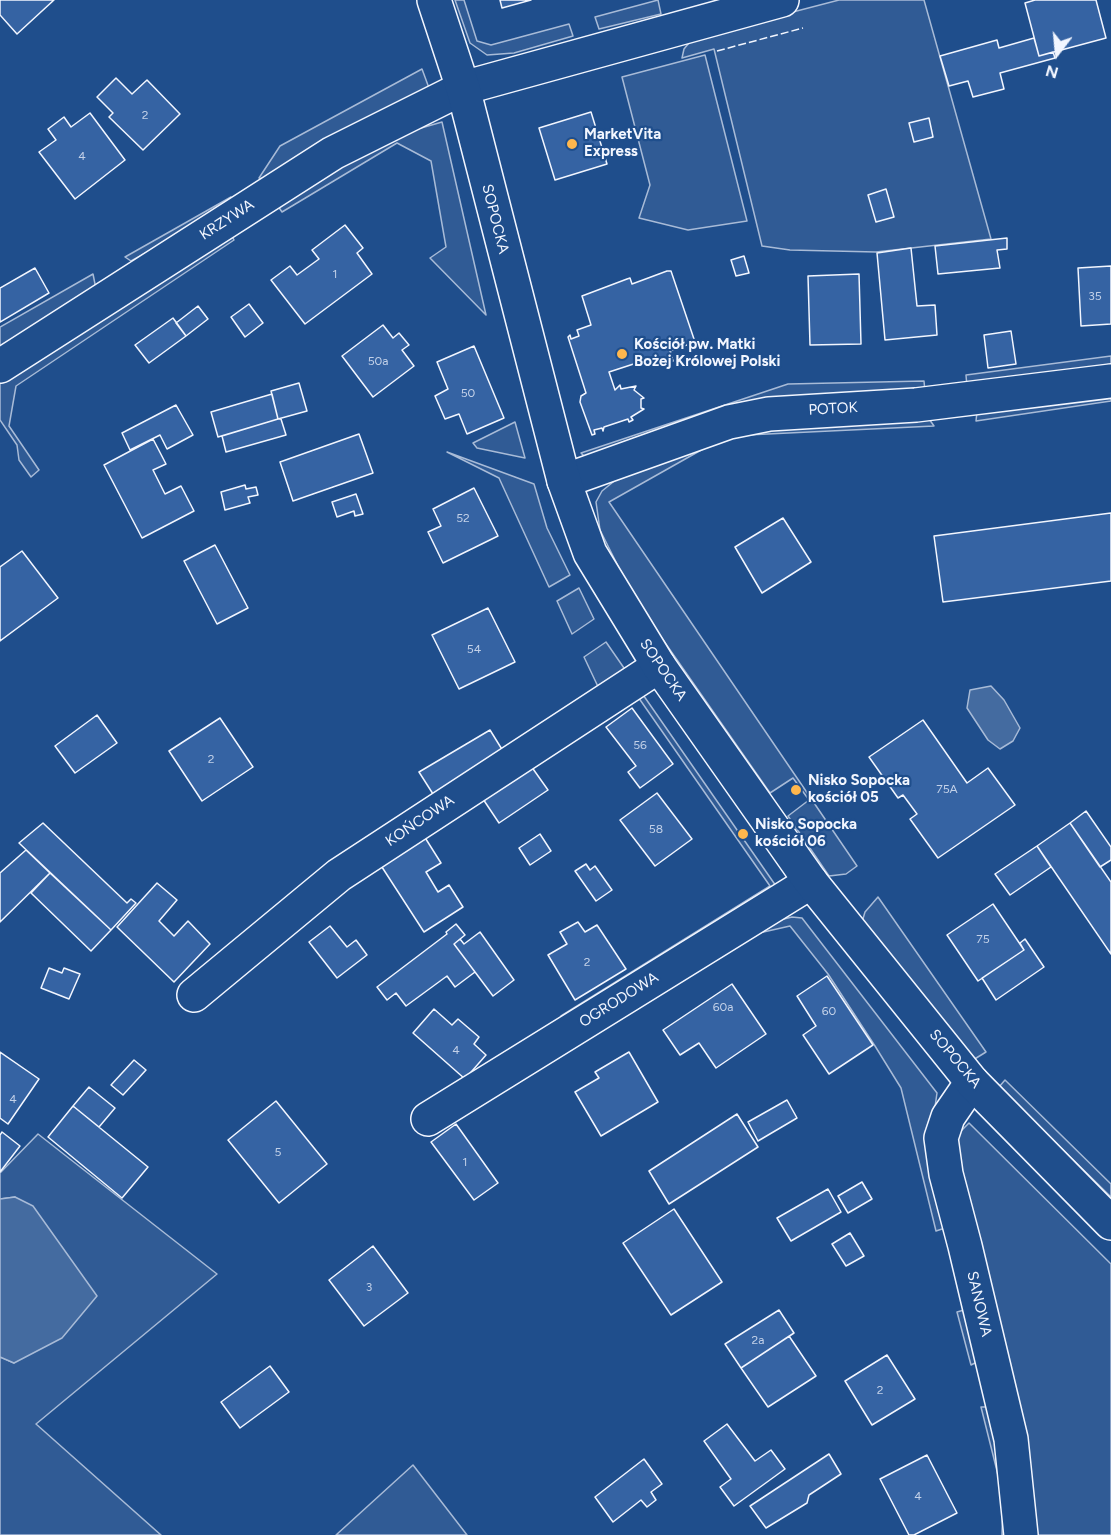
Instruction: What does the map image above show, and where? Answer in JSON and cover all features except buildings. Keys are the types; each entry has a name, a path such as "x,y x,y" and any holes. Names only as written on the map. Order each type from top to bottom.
{"street":[{"name":"SOPOCKA","path":"434,0 463,88 564,481 590,553 659,666 811,882 972,1082 1111,1223"},
{"name":"KRZYWA","path":"0,366 333,153 463,88 782,0"},
{"name":"POTOK","path":"564,481 729,422 770,414 916,405 1111,381"},
{"name":"KOŃCOWA","path":"194,995 339,875 659,666"},
{"name":"OGRODOWA","path":"428,1119 811,882"},
{"name":"SANOWA","path":"972,1082 948,1117 941,1138 945,1174 965,1246 1011,1439 1021,1535"}],"shaded area":[{"path":"455,0 464,0 477,41 491,45 569,24 573,36 514,53 487,55 470,43"},
{"path":"658,0 661,14 599,29 595,17"},
{"path":"839,0 924,0 991,239 876,252 790,250 762,246 714,49 682,58 684,49 693,38"},
{"path":"705,55 747,221 688,230 639,218 650,185 622,77"},
{"path":"422,69 429,88 271,181 259,178 280,146"},
{"path":"442,122 486,315 430,258 446,247 431,161 397,143 282,212 276,203 397,135"},
{"path":"231,197 232,206 131,261 125,257"},
{"path":"230,232 234,240 16,386 9,426 39,470 31,477 19,460 17,445 0,420 0,376"},
{"path":"93,274 96,289 0,349 0,327"},
{"path":"1111,356 1111,364 967,387 966,375"},
{"path":"924,381 925,392 586,458 581,453 788,384"},
{"path":"1111,392 1111,401 976,421 977,412"},
{"path":"927,416 934,426 726,436 609,502 857,866 846,874 829,876 788,816 809,800 793,778 770,793 654,627 620,570 600,530 596,502 602,491 618,478 697,444 740,431 828,420"},
{"path":"515,422 525,458 477,448 473,443"},
{"path":"447,452 534,484 547,528 570,575 549,587 499,478"},
{"path":"579,588 594,619 572,634 557,601"},
{"path":"606,642 624,668 620,678 601,693 584,657"},
{"path":"991,686 1004,700 1020,728 1013,741 1000,749 988,740 967,708 970,690"},
{"path":"639,689 776,886 564,1019 561,1016 770,886 636,694"},
{"path":"878,897 986,1052 973,1060 862,922 865,912"},
{"path":"792,917 802,918 937,1093 934,1114 947,1224 942,1229 936,1231 901,1088 828,974 790,926 759,933 772,922"},
{"path":"1005,1080 1111,1184 1111,1197 999,1087"},
{"path":"969,1123 1111,1264 1111,1535 1029,1535 957,1160 957,1135"},
{"path":"38,1134 217,1274 36,1424 161,1535 0,1535 0,1357 14,1363 15,1197 0,1199 0,1173"},
{"path":"15,1197 33,1206 97,1296 62,1338 14,1363 0,1357 0,1199"},
{"path":"964,1310 977,1362 971,1365 957,1312"},
{"path":"981,1407 987,1407 993,1413 1008,1498 1008,1535 1002,1535 1003,1495"},
{"path":"413,1465 467,1535 336,1535"}],"fence":[{"path":"717,51 803,28"}],"place":[{"name":"MarketVita Express","path":"572,144"},
{"name":"Kościół pw. Matki Bożej Królowej Polski","path":"622,354"},
{"name":"Nisko Sopocka kościół 05","path":"796,790"},
{"name":"Nisko Sopocka kościół 06","path":"743,834"}]}
